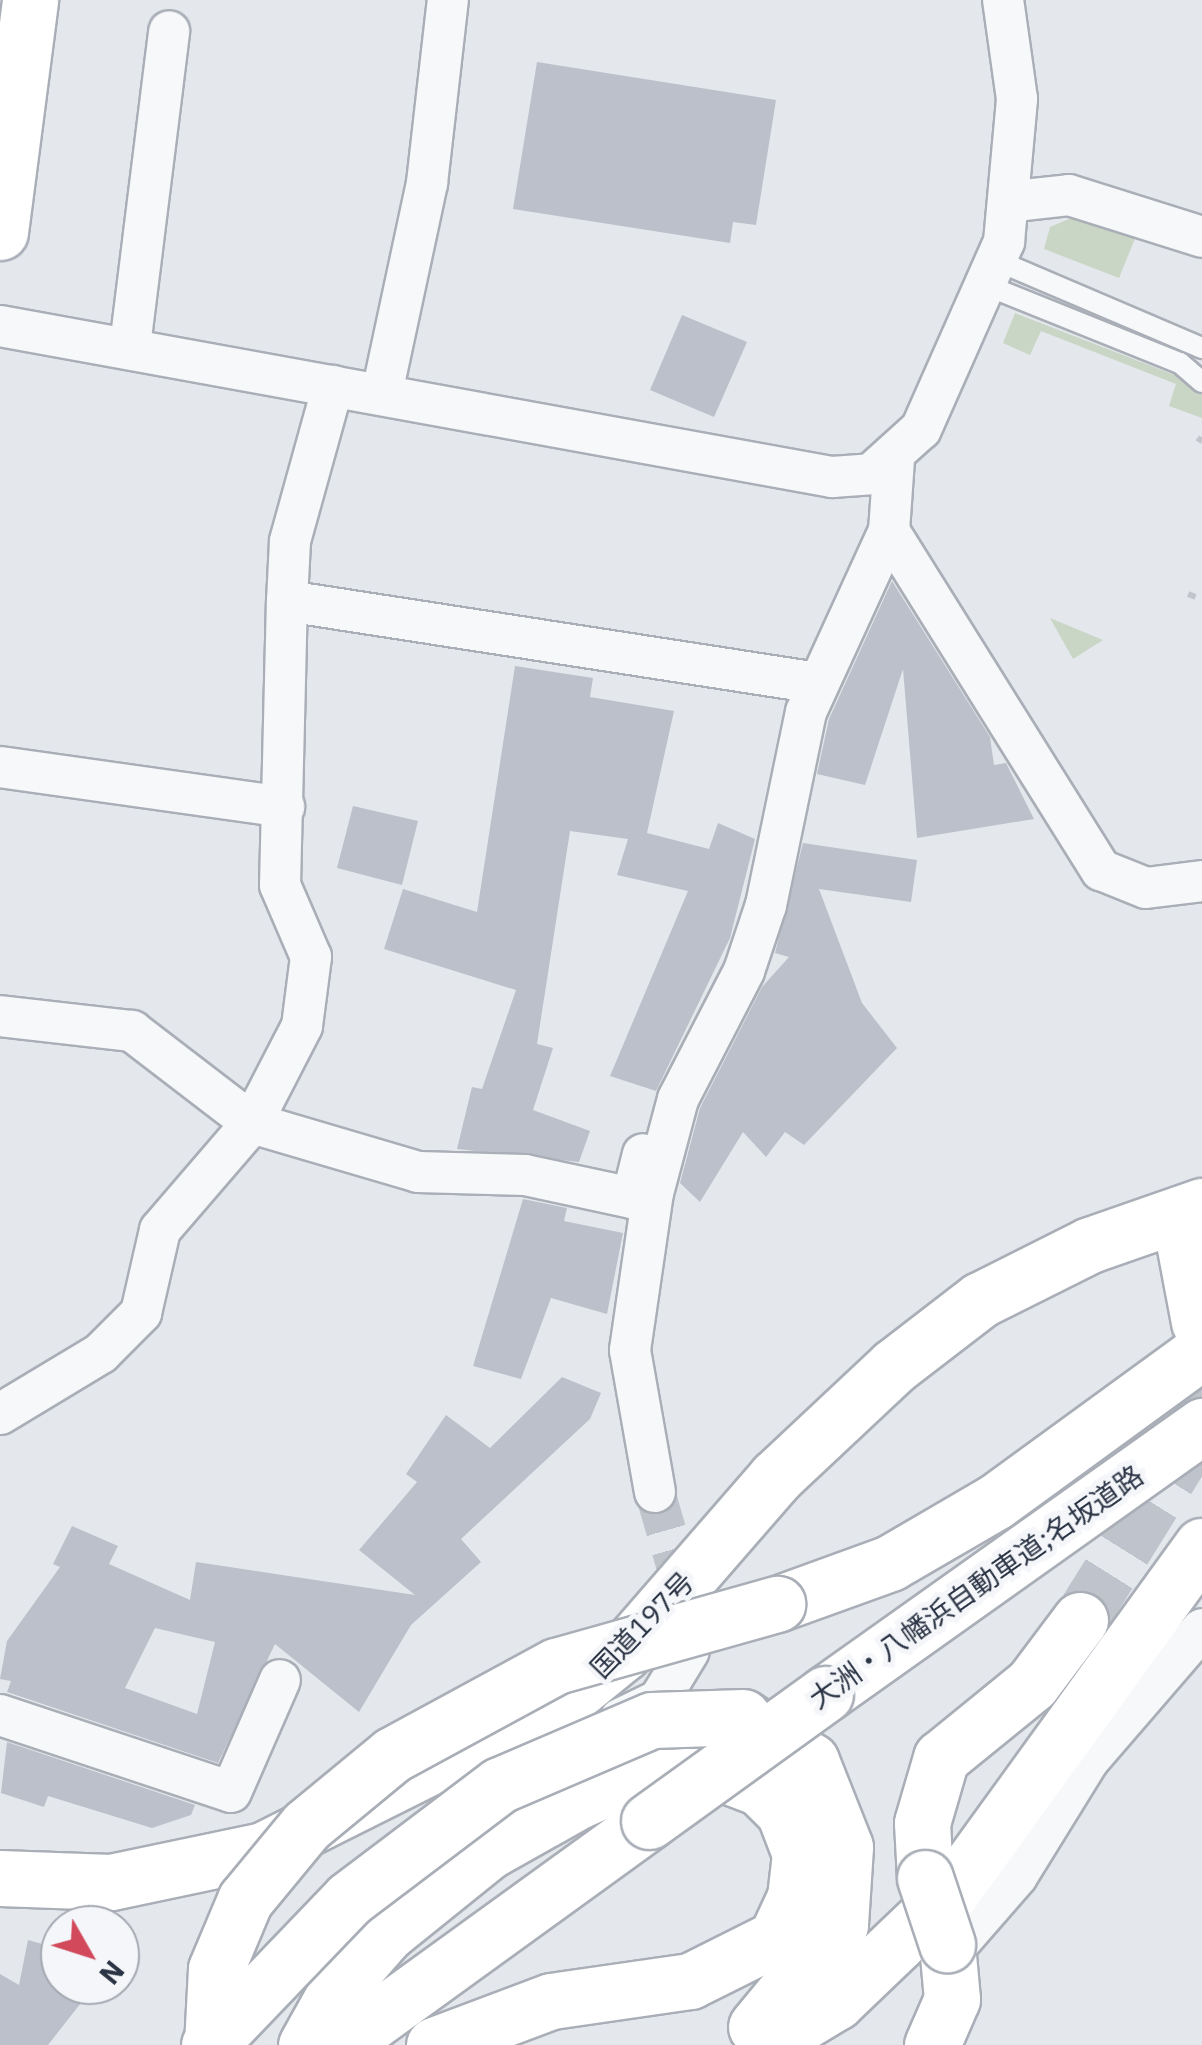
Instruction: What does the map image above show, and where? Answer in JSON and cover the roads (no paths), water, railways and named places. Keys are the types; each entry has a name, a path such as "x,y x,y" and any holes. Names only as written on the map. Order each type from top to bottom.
{"main road":[{"path":"0,232 30,0"},
{"path":"210,2045 216,1968 245,1900 306,1826 392,1755 556,1666 777,1604 890,1562 995,1502 1201,1336 1190,1211"},
{"name":"国道197号","path":"0,1878 110,1882 263,1850 569,1697 623,1654 776,1477 893,1367 980,1300 1090,1245 1190,1211"},
{"name":"大洲・八幡浜自動車道;名坂道路","path":"358,2031 650,1821 746,1733 824,1694 1202,1426"},
{"path":"764,2045 836,2002 952,1891 1202,1546"},
{"path":"932,2045 952,1999 949,1948 925,1878 922,1823 941,1758 1032,1684 1080,1620"},
{"path":"210,2045 350,1899 500,1785 652,1720 746,1733 811,1761 833,1804 846,1893 840,1926 808,1974 739,2045"},
{"path":"306,2045 336,1991 386,1933 489,1851 580,1800 650,1769 697,1764 760,1788 784,1812 800,1854 776,1938 690,1981 551,2001 434,2045"}],"street":[{"path":"382,394 427,183 448,0"},
{"path":"0,326 130,346 832,477 871,474 894,460 921,429 993,274 1014,201 1017,100 1003,0"},
{"path":"130,346 169,31"},
{"path":"1014,201 1069,195 1202,237"},
{"path":"0,1414 101,1353 141,1313 160,1230 252,1122 302,1026 311,957 280,885 287,601 290,541 333,386"},
{"path":"654,1492 630,1350 653,1193 678,1099 761,921 817,682 889,531 894,460"},
{"path":"889,531 1101,870 1146,888 1202,880"},
{"path":"287,601 817,682"},
{"path":"0,766 284,807"},
{"path":"0,1016 132,1031 252,1122 418,1172 526,1175 632,1198 646,1138 678,1099"},
{"path":"949,1948 1016,1876 1120,1719 1202,1629"},
{"path":"569,1697 591,1720 618,1720 659,1700 689,1651"},
{"path":"0,1715 231,1792 280,1680"}],"lane":[{"path":"993,274 1202,348"},
{"path":"993,274 1180,363 1202,382"}],"tunnel":[{"path":"1080,1620 1191,1442 1202,1389 1199,1322"},
{"path":"655,1492 687,1603"}]}
